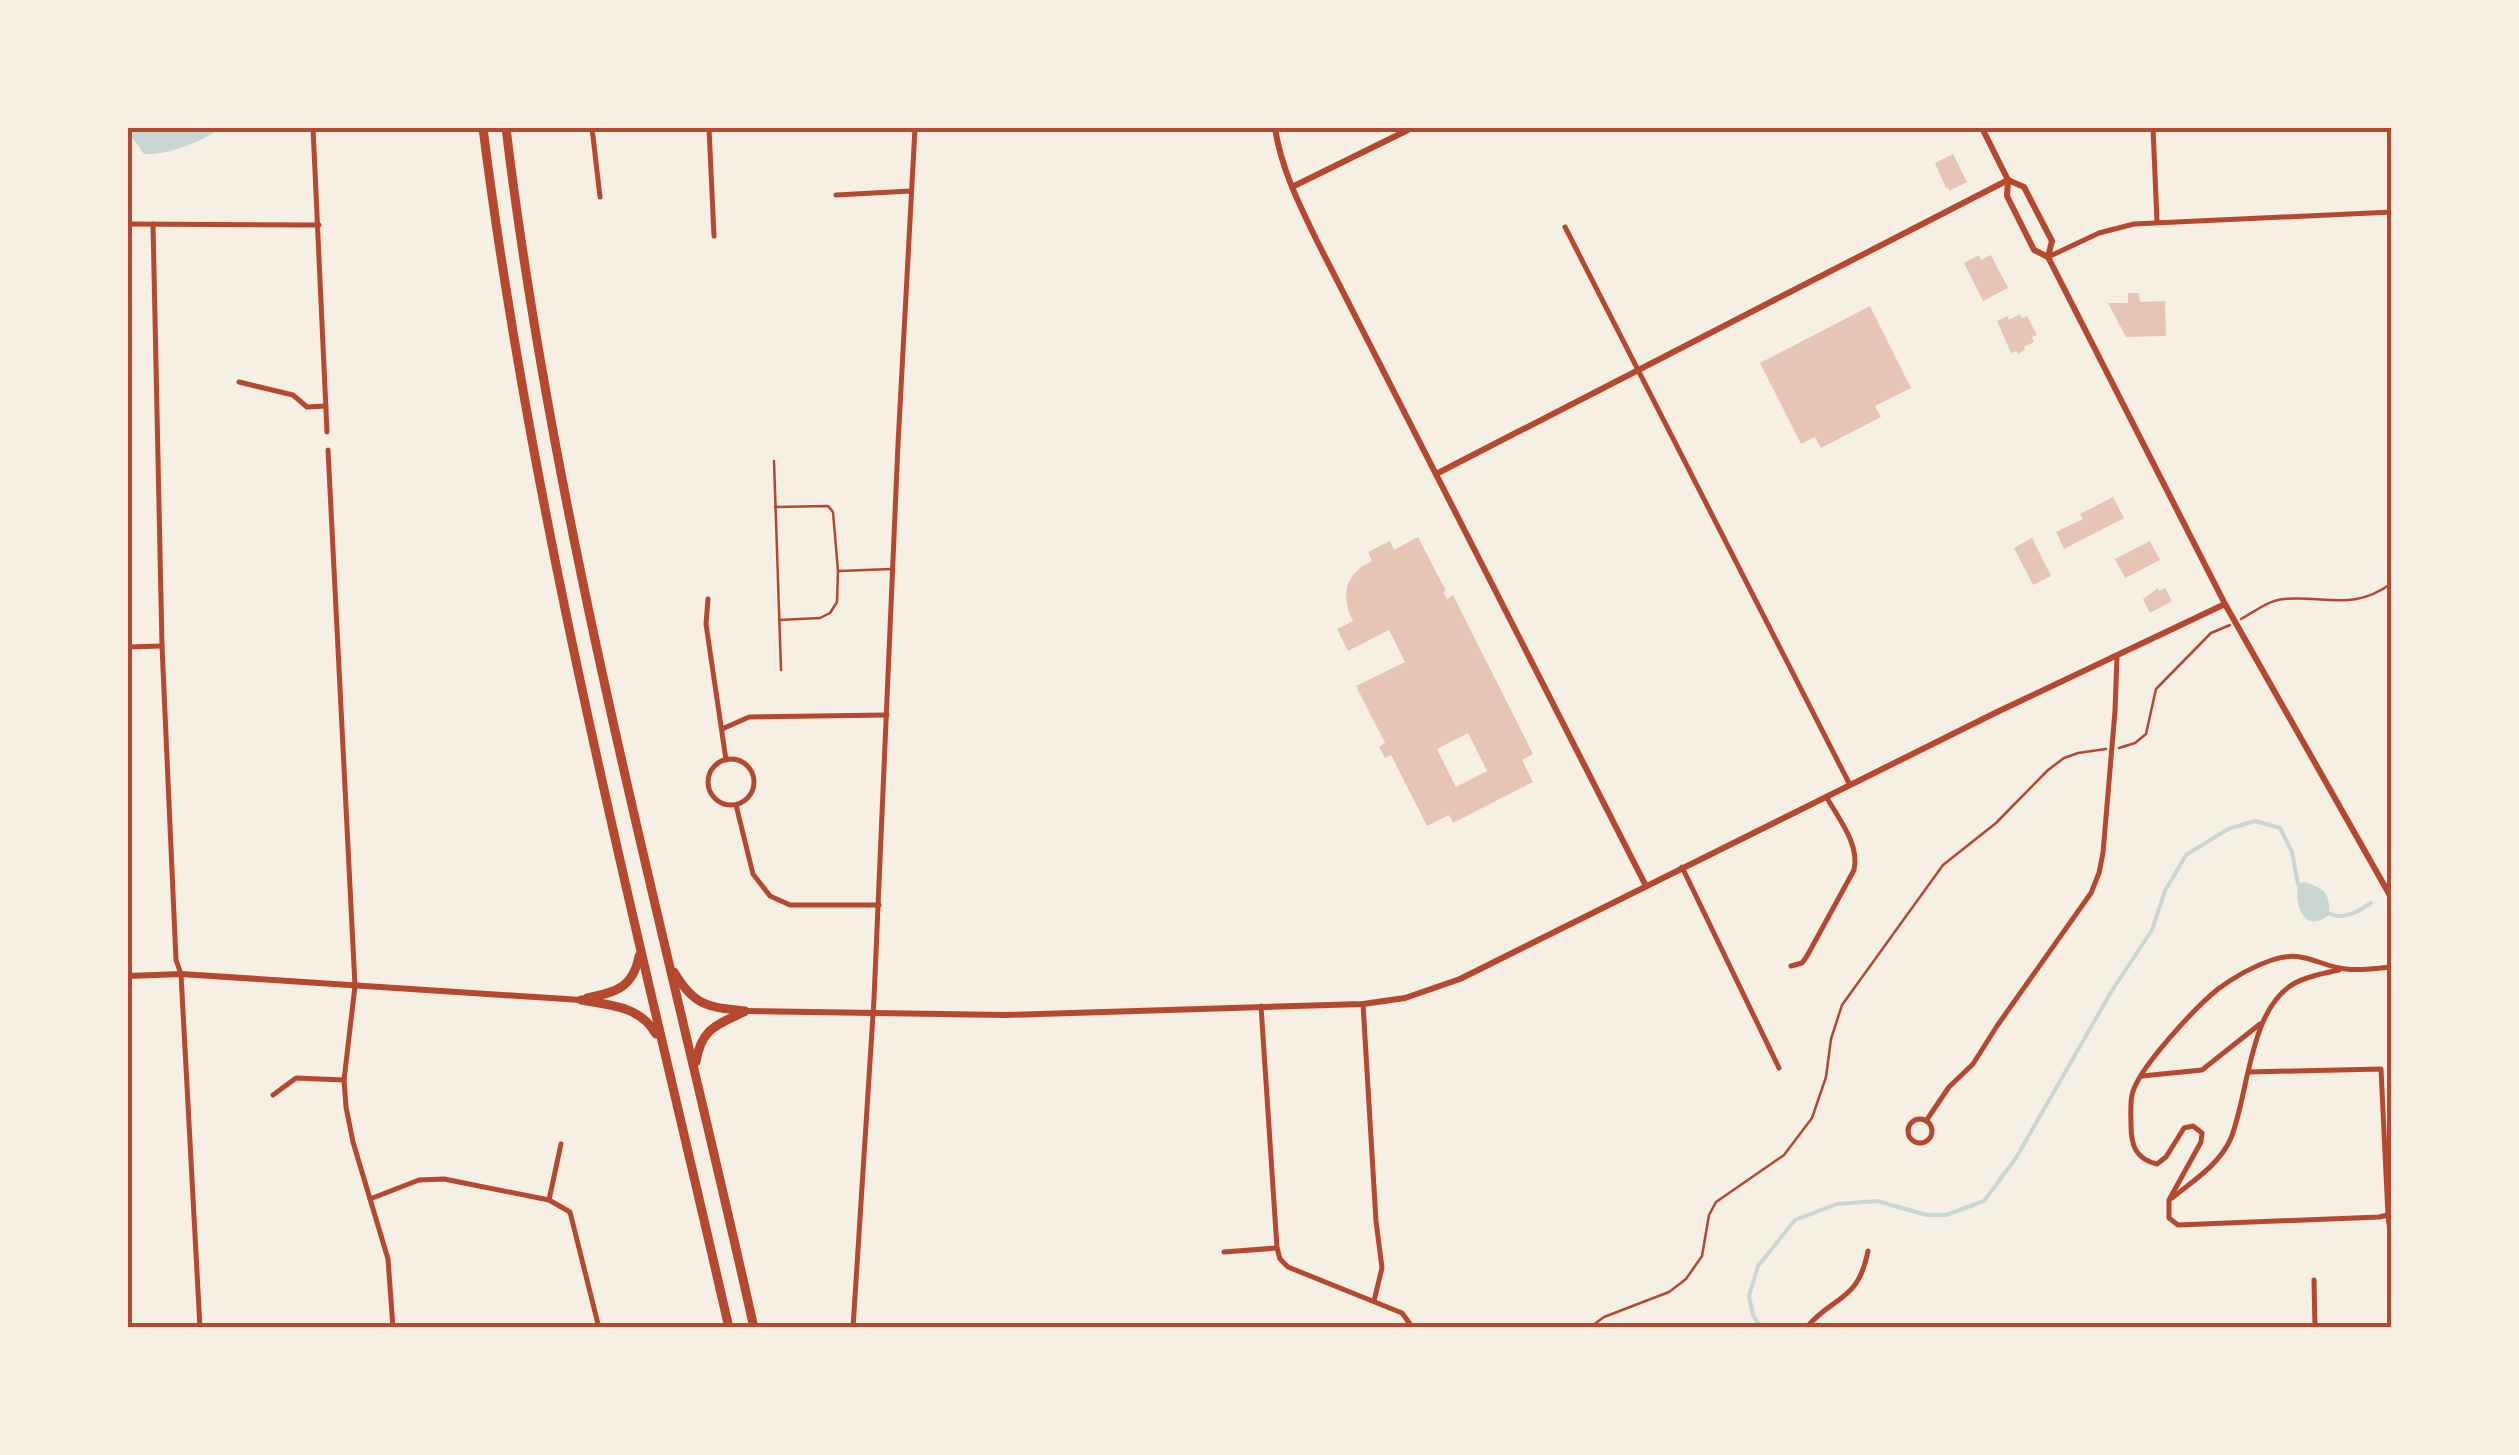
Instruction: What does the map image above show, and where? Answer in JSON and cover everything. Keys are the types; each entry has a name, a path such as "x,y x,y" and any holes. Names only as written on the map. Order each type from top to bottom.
{"highway":[{"path":"483,128 512,331 543,502 729,1328"},
{"path":"506,128 564,490 608,699 754,1328"},
{"path":"581,1000 622,987 633,977 641,948"},
{"path":"668,961 696,1001 710,1007 745,1011"},
{"path":"581,1000 636,1012 650,1023 663,1045"},
{"path":"694,1070 701,1042 710,1030 745,1011"}],"street":[{"path":"313,128 327,432"},
{"path":"592,128 600,197"},
{"path":"709,128 714,236"},
{"path":"853,1328 874,1015 916,128"},
{"path":"1275,128 1292,187 1316,241 1646,886"},
{"path":"1292,187 1412,128"},
{"path":"1982,128 2008,180 2006,196 2034,250 2048,257 2225,604 2392,899"},
{"path":"2154,128 2157,222"},
{"path":"1436,474 2008,180 2024,186 2052,241 2048,257"},
{"path":"836,195 911,191"},
{"path":"2048,257 2122,226 2392,212"},
{"path":"128,224 319,225"},
{"path":"153,224 162,646 176,960 182,974 200,1328"},
{"path":"1564,228 1850,785"},
{"path":"238,382 293,395 307,407 326,406"},
{"path":"328,450 355,986 344,1080 346,1108 388,1258 394,1328"},
{"path":"708,599 706,624 726,760"},
{"path":"745,1011 1004,1015 1363,1004 1405,998 1446,986 1995,712 2225,604"},
{"path":"128,647 162,646"},
{"path":"1926,1121 1949,1087 1972,1064 2091,893 2103,854 2116,656"},
{"path":"722,729 749,717 888,715"},
{"path":"726,760 746,765 754,780 749,797 736,805 719,802 708,786 713,768 726,760"},
{"path":"1791,966 1807,956 1856,862 1848,836 1827,798"},
{"path":"736,805 753,874 770,896 790,904 879,905"},
{"path":"1682,867 1779,1068"},
{"path":"2342,969 2313,958 2291,956 2258,966 2219,989 2139,1076 2132,1095 2131,1142 2146,1161 2158,1164 2184,1128 2193,1126 2202,1132 2201,1142 2169,1200 2168,1218 2178,1224 2388,1215"},
{"path":"2169,1200 2212,1166 2230,1140 2262,1022 2280,993 2294,983 2342,969 2392,967"},
{"path":"128,976 182,974 581,1000"},
{"path":"1363,1004 1382,1268 1374,1302"},
{"path":"1262,1006 1280,1259 1288,1267 1402,1313 1413,1328"},
{"path":"2139,1076 2202,1070 2262,1022"},
{"path":"2249,1072 2382,1069 2392,1251"},
{"path":"273,1094 296,1078 344,1080"},
{"path":"1918,1119 1926,1121 1931,1127 1929,1139 1914,1142 1908,1136 1910,1124 1918,1119"},
{"path":"549,1200 561,1144"},
{"path":"370,1199 420,1180 444,1179 549,1200 570,1212 598,1328"},
{"path":"1224,1252 1277,1248"},
{"path":"1806,1328 1814,1317 1840,1302 1854,1288 1868,1251"},
{"path":"2314,1280 2315,1328"}],"lane":[{"path":"774,460 781,670"},
{"path":"775,507 828,506 834,512 838,570 836,602 830,614 779,620"},
{"path":"838,570 893,568"}],"path":[{"path":"2246,616 2281,599 2359,600 2392,583"},
{"path":"1589,1328 1604,1317 1669,1292 1686,1280 1702,1256 1709,1215 1716,1202 1784,1155 1812,1118 1842,1005 1943,865 1996,823 2064,758 2078,752 2122,748 2142,739 2149,728 2156,689 2211,633 2219,630"}],"shaded area":[{"path":"129,128 222,128 184,147 144,154"},
{"path":"2304,882 2327,896 2329,915 2313,922 2303,915 2298,884"}],"building":[{"path":"1953,154 1967,182 1949,191 1935,163"},
{"path":"1979,255 1981,260 1991,255 2008,288 1983,301 1964,263"},
{"path":"2128,293 2139,293 2140,302 2165,301 2166,336 2126,337 2108,303 2128,303"},
{"path":"1870,306 1911,388 1875,406 1881,417 1821,448 1815,437 1801,444 1760,363"},
{"path":"2020,314 2022,318 2027,316 2037,335 2018,354 2011,353 1997,321"},
{"path":"2113,497 2124,518 2064,549 2056,532 2083,519 2080,514"},
{"path":"1418,537 1447,599 1453,595 1533,754 1522,760 1533,782 1453,823 1449,815 1427,826 1391,755 1385,758 1379,747 1385,743 1356,686 1405,662 1389,630 1348,651 1337,629 1353,621 1348,610 1347,586 1361,567 1372,561 1368,552 1390,541 1394,550","holes":["1468,733 1487,771 1456,787 1437,749"]},
{"path":"2032,538 2051,576 2033,585 2014,548"},
{"path":"2150,541 2160,560 2125,578 2115,559"},
{"path":"2158,588 2165,588 2172,601 2150,613 2143,599"}],"waterway":[{"path":"1761,1328 1749,1296 1758,1266 1795,1220 1837,1204 1877,1201 1927,1215 1946,1215 1984,1201 2016,1158 2111,992 2152,930 2165,891 2186,855 2228,829 2255,821 2280,828 2292,852 2301,887"},
{"path":"2326,912 2343,916 2371,903"}]}
